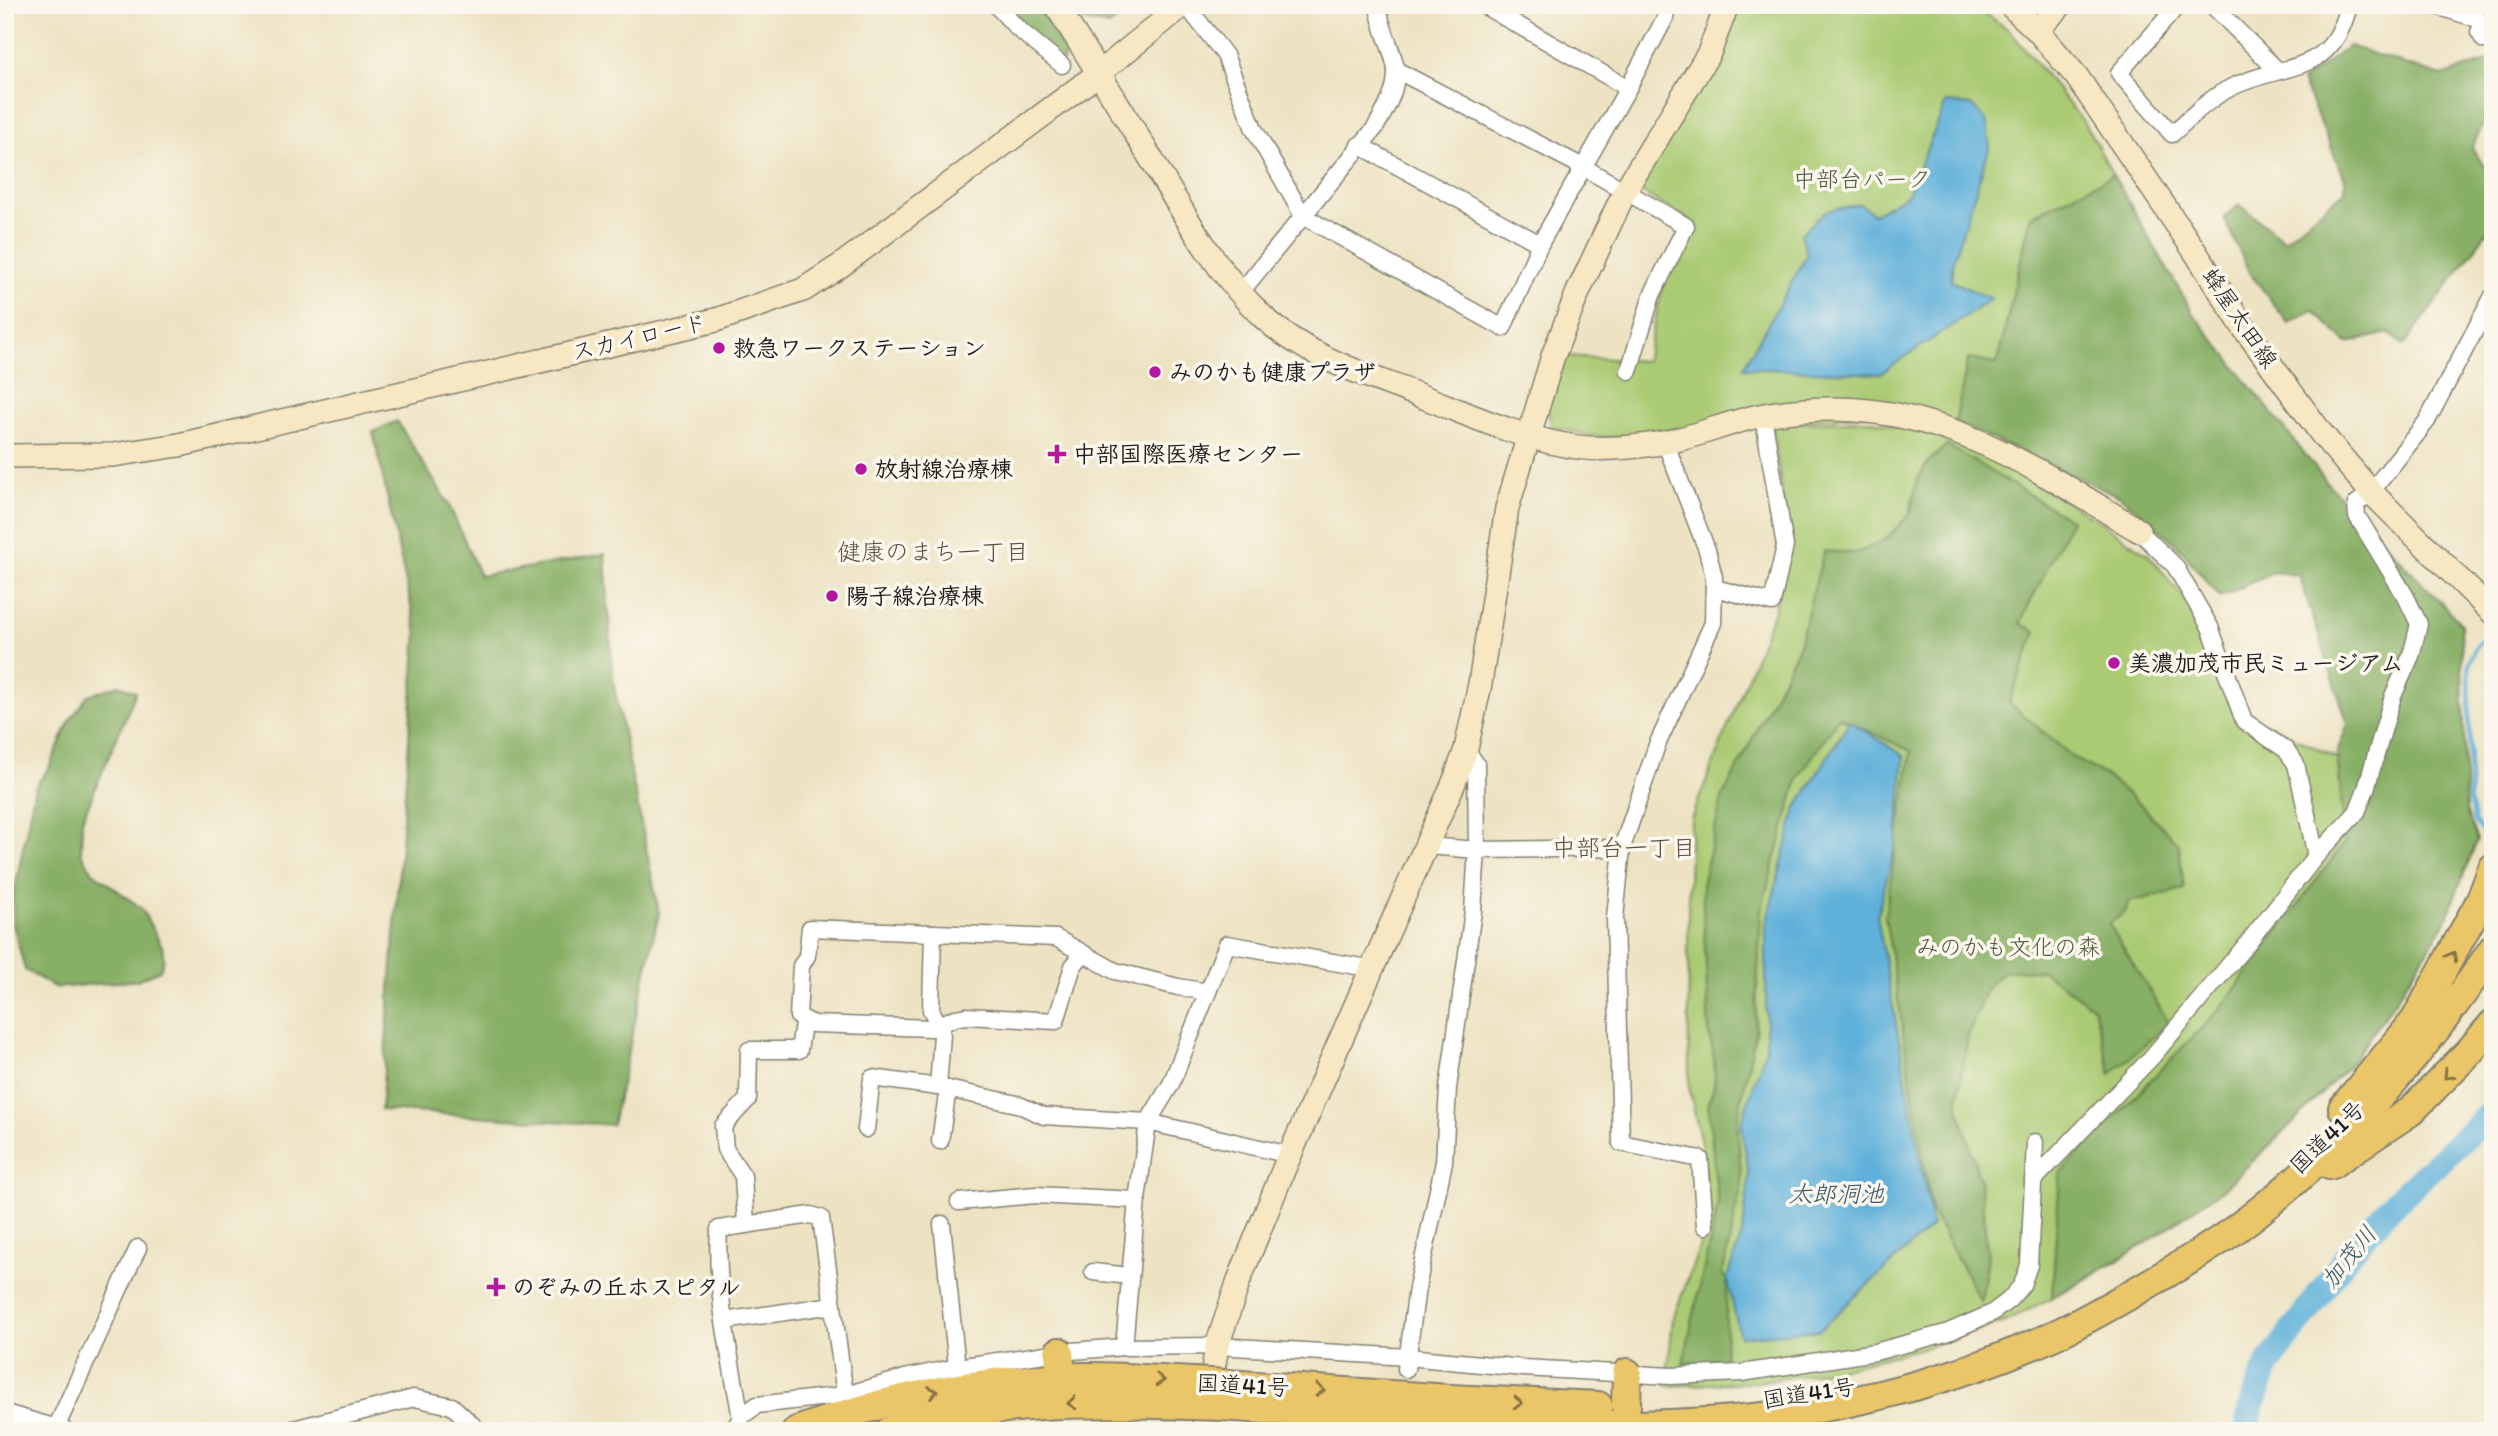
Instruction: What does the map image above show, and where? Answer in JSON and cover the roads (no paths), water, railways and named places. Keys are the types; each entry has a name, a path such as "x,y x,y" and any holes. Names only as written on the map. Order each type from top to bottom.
{"highway":[{"path":"2218,1229 2333,1120 2415,1021 2465,933 2492,871"},
{"name":"国道41号","path":"1634,1421 1701,1406 1778,1399 1853,1387 1935,1366 1992,1349 2058,1321 2127,1285 2186,1251 2290,1173 2371,1095 2421,1036 2493,933"},
{"name":"国道41号","path":"797,1431 837,1416 905,1398 1060,1365 1082,1377 1191,1393 1450,1399 1634,1421 1726,1420 1859,1400 1956,1372 2061,1332 2190,1260 2253,1216 2348,1130 2401,1073 2457,1001 2493,948"},
{"path":"2253,1216 2411,1111 2493,1024"},
{"path":"1627,1373 1634,1421"},
{"name":"国道41号","path":"890,1431 923,1421 991,1409 1191,1393"}],"street":[{"path":"996,5 1017,28 1062,65"},
{"path":"1056,5 1197,237 1240,293 1264,317 1291,339 1325,357 1529,438 1580,447 1627,447 1665,442 1763,415 1822,410 1874,412 1926,421 2042,472 2138,530 2175,566 2210,627 2244,721 2286,750 2296,764 2316,856"},
{"path":"1185,5 1225,55 1254,129 1303,216 1503,328 1540,244 1628,88 1665,18 1667,5"},
{"name":"スカイロード","path":"5,456 113,454 179,445 716,320 803,290 840,266 1099,73 1185,5"},
{"path":"1240,293 1375,128 1389,104 1396,70 1379,21 1378,5"},
{"path":"1483,5 1628,88"},
{"path":"1202,1431 1217,1346 1239,1279 1290,1155 1427,846 1466,749 1480,684 1507,508 1553,356 1573,304 1625,191 1709,53 1727,5"},
{"name":"蜂屋太田線","path":"2010,5 2037,30 2077,77 2268,361 2321,433 2371,492 2493,612"},
{"path":"2037,30 2061,5"},
{"path":"2178,5 2119,73 2172,134 2211,100 2246,80 2316,59 2329,48 2343,25 2349,5"},
{"path":"2212,5 2278,71"},
{"path":"2433,5 2488,23 2479,32 2481,38 2486,41 2493,40"},
{"path":"1396,70 1583,167 1686,226 1652,295 1629,371"},
{"path":"1359,145 1540,244"},
{"path":"2033,1181 2151,1058 2316,856 2357,812 2393,696 2411,656 2419,624 2406,597 2357,516 2356,504 2371,492 2427,421 2493,296"},
{"path":"1715,588 1772,603 1785,546 1763,415"},
{"path":"1665,442 1707,550 1715,588 1713,623 1657,746 1622,848 1615,918 1621,1143 1700,1159 1705,1226"},
{"path":"1407,1363 1417,1288 1444,1162 1448,1087 1473,911 1477,850 1476,764 1466,749"},
{"path":"1427,846 1477,850 1622,848"},
{"path":"1083,954 1073,966 1056,1021 966,1016 932,1028 813,1024 798,1016 801,966 807,956 810,928 1056,938 1115,971 1208,992"},
{"path":"933,933 931,1010 942,1035 940,1141"},
{"path":"1124,1347 1137,1199 1148,1122 1171,1084 1227,944 1374,969"},
{"path":"746,1225 743,1176 725,1149 723,1126 748,1099 749,1050 799,1050 803,1024 807,1022"},
{"path":"866,1129 872,1078 943,1088 1017,1104 1044,1116 1148,1122 1290,1155"},
{"path":"737,1424 757,1405 845,1395 957,1367 1060,1365 1124,1347 1217,1346 1407,1363 1671,1376 1742,1373 1875,1352 1946,1333 1992,1313 2022,1285 2029,1265 2035,1142"},
{"path":"959,1202 1035,1195 1137,1199"},
{"path":"737,1424 718,1256 719,1229 811,1215 821,1218 845,1395"},
{"path":"942,1223 957,1367"},
{"path":"5,1413 61,1430 138,1248"},
{"path":"1093,1272 1130,1276"},
{"path":"724,1321 833,1305"},
{"path":"286,1431 414,1398 452,1406 479,1431"}],"water":[{"path":"1946,103 1971,105 1986,120 1990,146 1953,261 1951,281 1991,299 1880,374 1743,368 1807,255 1801,234 1826,211 1860,204 1874,214 1908,194"},
{"name":"太郎洞池","path":"1850,721 1904,756 1897,840 1877,916 1932,1226 1819,1330 1740,1337 1727,1278 1743,1231 1749,1175 1741,1123 1766,1049 1766,924 1796,808"}],"waterway":[{"path":"2493,630 2476,647 2469,662 2470,803 2474,821 2493,847"},
{"name":"加茂川","path":"2249,1431 2252,1404 2267,1366 2347,1256 2391,1206 2493,1111"}],"place":[{"name":"救急ワークステーション","path":"719,348"},
{"name":"みのかも健康プラザ","path":"1155,372"},
{"name":"中部国際医療センター","path":"1057,454"},
{"name":"放射線治療棟","path":"861,469"},
{"name":"陽子線治療棟","path":"832,596"},
{"name":"美濃加茂市民ミュージアム","path":"2114,663"},
{"name":"のぞみの丘ホスピタル","path":"496,1287"}],"district":[{"name":"健康のまち一丁目","path":"933,552"},
{"name":"中部台一丁目","path":"1624,848"}],"park label":[{"name":"中部台パーク","path":"1862,179"},
{"name":"みのかも文化の森","path":"2008,947"}]}
